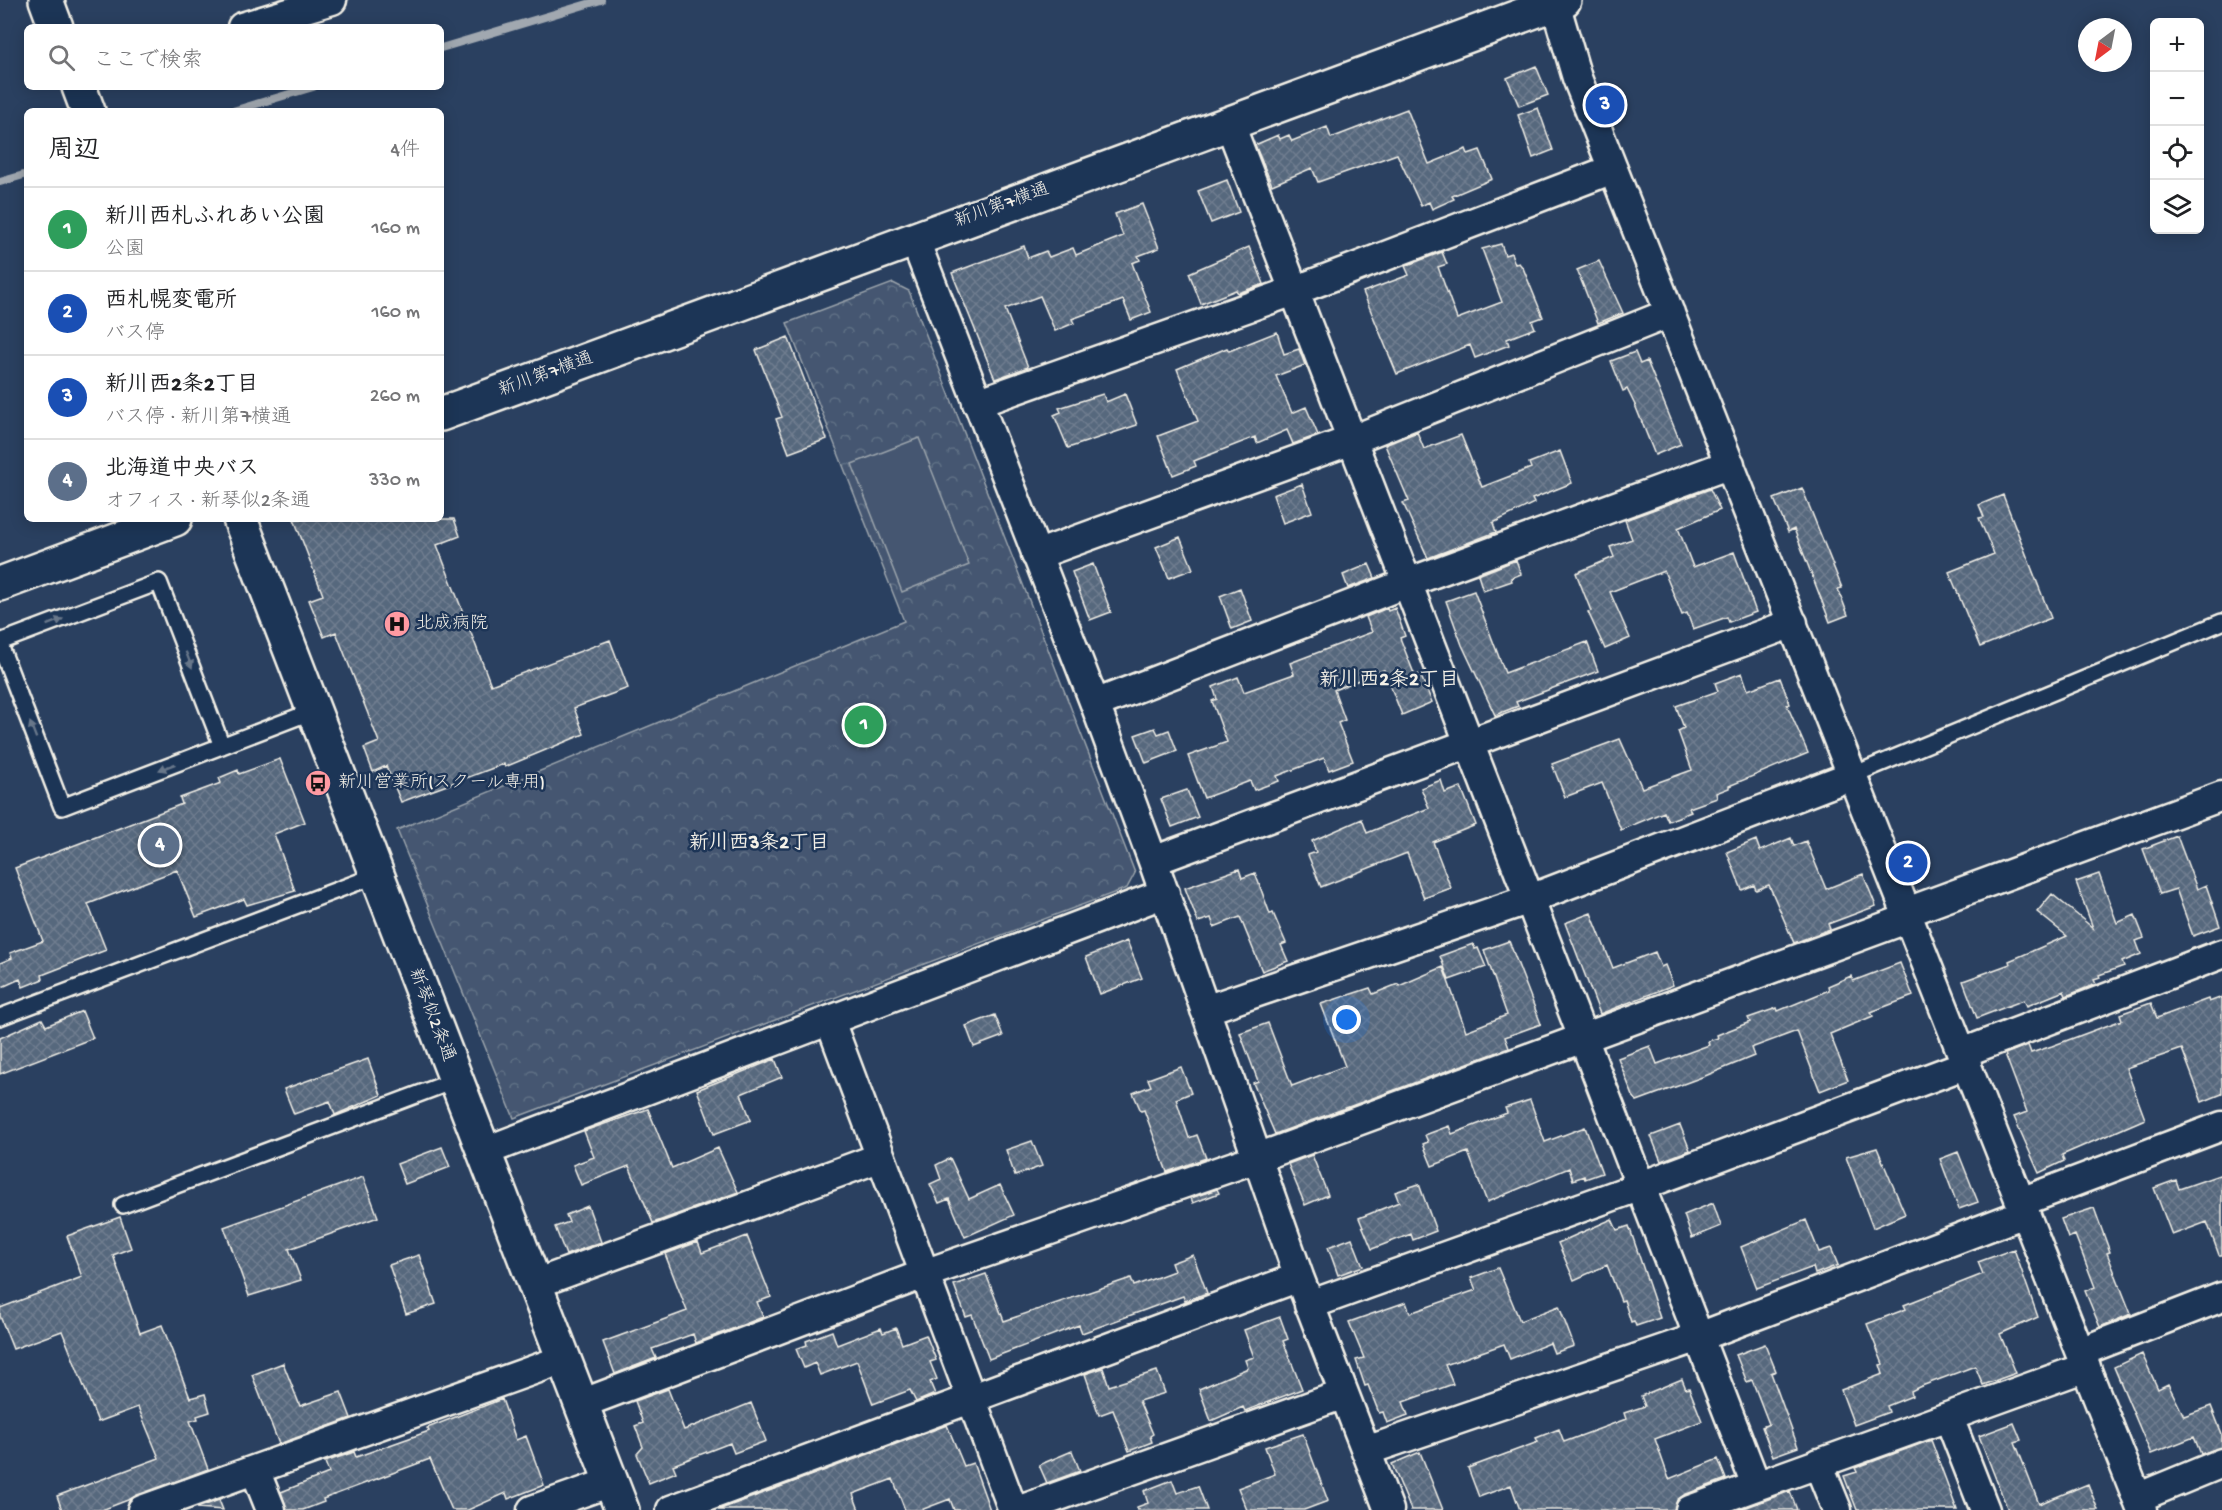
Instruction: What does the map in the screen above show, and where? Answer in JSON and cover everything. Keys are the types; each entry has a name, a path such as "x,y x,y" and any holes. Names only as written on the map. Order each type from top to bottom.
{"street":[{"path":"46,0 55,24"},
{"path":"252,24 332,0"},
{"path":"1558,1 1577,78 2140,1504 2222,1463"},
{"name":"新川第7横通","path":"444,413 1558,1"},
{"path":"80,90 87,108"},
{"path":"1229,122 1756,1485"},
{"path":"977,403 1294,291 1613,169"},
{"path":"914,238 1095,704 1165,893 1299,1277 1389,1510"},
{"path":"1036,555 1352,440 1670,313"},
{"path":"1095,704 1407,583 1730,464"},
{"path":"0,584 167,522"},
{"name":"新琴似2条通","path":"241,522 617,1496"},
{"path":"1153,861 1792,622"},
{"path":"1205,1010 1530,899 1853,775"},
{"path":"582,1404 924,1274 1257,1158 1584,1039 2222,796"},
{"path":"483,1152 1165,893"},
{"path":"1310,1305 1641,1186 2222,954"},
{"path":"830,1021 1013,1510"},
{"path":"1366,1451 1699,1337 2222,1126"},
{"path":"535,1284 881,1157"},
{"path":"671,1510 1299,1277"},
{"path":"1690,1510 1949,1418 2222,1297"},
{"path":"142,1510 564,1359"},
{"path":"1020,1510 1344,1394"},
{"path":"1949,1418 1985,1510"},
{"path":"1818,1463 1836,1510"},
{"path":"255,1470 271,1510"},
{"path":"532,1510 617,1496"}],"lane":[{"path":"222,746 159,582 0,644 62,807 222,746 313,711"},
{"path":"1853,775 2222,622"},
{"path":"0,1017 377,875"},
{"path":"123,1205 456,1080"}],"green space":[{"path":"893,283 909,291 1135,873 1127,888 514,1118 397,830 904,621 787,323"},
{"path":"919,438 969,565 902,592 852,464"}],"building":[{"path":"1536,66 1548,95 1519,106 1507,78"},
{"path":"1538,108 1553,150 1533,158 1518,115"},
{"path":"1407,109 1429,164 1466,149 1468,154 1480,150 1492,179 1452,196 1454,199 1432,209 1429,202 1421,206 1397,154 1318,182 1312,168 1272,185 1255,145 1278,135 1280,139 1289,135 1292,141 1327,127 1331,138"},
{"path":"1227,180 1239,212 1211,223 1198,191"},
{"path":"1142,204 1159,248 1138,256 1140,260 1132,263 1151,312 1131,320 1123,300 1072,319 1074,323 1055,331 1040,296 1005,309 1028,367 995,379 952,273 1024,246 1028,258 1046,251 1049,257 1073,248 1076,255 1123,236 1115,214"},
{"path":"1501,244 1505,255 1511,253 1515,264 1519,263 1523,268 1543,317 1532,321 1535,328 1507,339 1509,345 1475,358 1470,345 1397,374 1363,292 1409,275 1405,266 1442,252 1447,264 1438,267 1457,319 1502,302 1482,249"},
{"path":"1249,247 1264,284 1238,293 1236,290 1201,304 1189,273"},
{"path":"1599,261 1623,313 1598,323 1577,270"},
{"path":"1277,332 1284,354 1299,349 1305,365 1276,376 1292,413 1306,407 1318,435 1293,444 1287,430 1257,443 1255,437 1194,461 1196,466 1173,475 1158,436 1198,421 1177,369 1227,348 1229,351"},
{"path":"788,337 827,439 789,453 776,419 782,417 756,350"},
{"path":"1635,352 1640,364 1647,361 1681,444 1655,455 1635,405 1627,389 1623,391 1611,361"},
{"path":"1103,394 1106,402 1125,394 1137,425 1068,448 1054,415 1061,412 1059,408"},
{"path":"1417,432 1424,449 1461,435 1482,487 1531,468 1529,463 1560,451 1572,483 1532,499 1534,503 1493,523 1496,532 1428,558 1403,503 1409,501 1385,445"},
{"path":"1302,484 1312,512 1283,523 1273,495"},
{"path":"1802,488 1842,588 1838,589 1848,615 1830,622 1794,529 1788,532 1774,499"},
{"path":"1710,489 1720,510 1678,528 1693,567 1734,552 1756,612 1729,622 1727,617 1693,629 1687,613 1682,615 1664,571 1610,592 1630,638 1605,649 1588,612 1591,611 1576,573 1614,557 1610,547 1632,539 1625,520"},
{"path":"2003,495 2051,618 1980,647 1949,572 1994,554 1979,518 1984,517 1979,505"},
{"path":"444,519 454,519 460,536 437,545 491,685 610,640 628,688 574,708 584,734 505,767 504,764 401,802 386,766 373,772 364,748 379,742 336,632 324,637 309,600 323,595 295,522 444,522"},
{"path":"1180,537 1193,569 1169,578 1156,547"},
{"path":"1516,560 1521,574 1511,578 1512,581 1483,591 1478,575"},
{"path":"1093,564 1111,612 1090,620 1072,572"},
{"path":"1369,564 1375,578 1348,588 1343,575"},
{"path":"1240,588 1252,621 1232,629 1220,596"},
{"path":"1474,591 1505,673 1587,642 1598,671 1516,702 1518,706 1495,715 1462,645 1446,601"},
{"path":"1387,608 1388,611 1395,608 1405,636 1400,638 1415,676 1420,674 1432,702 1402,715 1384,670 1334,690 1345,720 1338,723 1353,761 1329,770 1324,758 1277,776 1279,781 1254,790 1250,781 1204,798 1188,756 1227,742 1212,701 1217,699 1213,687 1238,677 1244,692 1294,674 1290,663 1372,632 1366,617"},
{"path":"1742,673 1748,690 1780,678 1790,704 1787,705 1808,753 1729,786 1716,793 1717,798 1689,808 1691,812 1668,821 1664,812 1621,830 1602,783 1565,797 1552,764 1620,739 1642,788 1692,770 1678,731 1684,728 1676,706 1718,691 1715,683"},
{"path":"1155,728 1158,734 1169,730 1177,751 1146,763 1135,735"},
{"path":"280,759 305,822 274,834 295,891 247,905 244,899 196,917 177,870 88,904 106,950 42,975 43,979 23,987 20,979 0,988 0,963 12,958 10,953 43,941 15,868 182,804 180,798 221,783 219,778 238,770 239,774"},
{"path":"1441,780 1445,793 1461,787 1476,825 1433,842 1451,888 1424,898 1407,853 1321,887 1308,855 1316,852 1312,841 1362,819 1367,833 1429,808 1421,788"},
{"path":"1187,790 1198,817 1172,827 1161,799"},
{"path":"2177,836 2197,889 2206,885 2220,926 2193,936 2176,889 2160,894 2143,849"},
{"path":"1791,838 1794,846 1806,841 1826,889 1863,874 1876,906 1828,924 1830,929 1794,943 1769,885 1756,890 1754,885 1742,890 1727,852 1756,840 1760,851"},
{"path":"1239,869 1242,878 1255,873 1270,914 1273,913 1286,943 1281,945 1288,961 1262,971 1240,917 1214,927 1211,918 1198,922 1185,888"},
{"path":"2099,874 2117,923 2135,915 2144,938 2136,941 2141,954 2122,962 2124,966 2099,975 2100,978 2094,980 2096,984 2066,996 2064,991 2027,1006 2024,1000 1977,1018 1963,981 2010,964 2009,961 2067,936 2037,912 2052,894 2093,928 2076,882"},
{"path":"1591,913 1613,968 1655,952 1661,967 1665,965 1673,985 1600,1014 1565,923"},
{"path":"1127,941 1142,978 1100,994 1086,957"},
{"path":"1509,941 1541,1024 1505,1037 1509,1048 1275,1134 1253,1083 1258,1081 1240,1033 1268,1023 1292,1086 1345,1066 1321,1004 1370,988 1373,994 1398,984 1399,986 1443,967 1466,1031 1507,1015 1484,950"},
{"path":"1473,944 1475,949 1478,948 1486,967 1449,980 1440,956"},
{"path":"1900,963 1913,996 1871,1012 1873,1016 1830,1034 1848,1080 1820,1091 1797,1031 1751,1048 1754,1056 1705,1076 1637,1101 1633,1096 1618,1058 1650,1046 1657,1064 1709,1045 1708,1041 1718,1038 1717,1035 1750,1022 1748,1018 1777,1008 1778,1011 1829,990 1828,986 1851,976 1853,981"},
{"path":"2222,997 2222,1094 2202,1102 2182,1049 2126,1068 2145,1119 2062,1155 2064,1161 2039,1173 2014,1117 2027,1112 2005,1054 2028,1045 2031,1053 2052,1046 2122,1020 2120,1014 2151,1003 2157,1018 2208,999 2209,1002"},
{"path":"82,1011 93,1038 0,1074 0,1038 42,1019 46,1026"},
{"path":"995,1015 1003,1036 974,1047 966,1026"},
{"path":"368,1059 381,1095 335,1115 330,1101 294,1114 284,1089"},
{"path":"775,1059 782,1077 741,1094 751,1120 714,1134 697,1090"},
{"path":"1181,1067 1191,1093 1176,1099 1189,1138 1197,1135 1206,1158 1167,1172 1144,1110 1141,1111 1133,1093 1151,1086 1148,1079"},
{"path":"1530,1100 1545,1142 1585,1127 1602,1173 1585,1179 1584,1176 1573,1180 1569,1168 1487,1202 1468,1152 1432,1166 1423,1144 1428,1142 1425,1135 1449,1126 1452,1134 1507,1113 1505,1108"},
{"path":"648,1109 672,1168 718,1148 738,1192 653,1223 629,1166 581,1185 573,1165 594,1157 584,1131"},
{"path":"1680,1125 1690,1150 1661,1161 1651,1136"},
{"path":"1032,1141 1042,1166 1015,1176 1006,1150"},
{"path":"442,1147 450,1167 405,1184 397,1164"},
{"path":"1877,1148 1905,1214 1873,1228 1846,1157"},
{"path":"1958,1152 1978,1202 1959,1209 1940,1159"},
{"path":"1312,1155 1328,1195 1305,1205 1288,1164"},
{"path":"950,1158 969,1199 1000,1185 1014,1215 965,1237 949,1199 939,1203 930,1184 941,1179 936,1165"},
{"path":"2222,1174 2222,1255 2219,1255 2207,1222 2172,1235 2154,1188 2176,1180 2179,1189"},
{"path":"363,1177 378,1217 289,1249 301,1280 249,1296 224,1227"},
{"path":"1419,1184 1436,1231 1413,1240 1411,1234 1372,1249 1359,1218 1399,1202 1395,1192"},
{"path":"1217,1189 1219,1193 1193,1203 1191,1198"},
{"path":"1713,1203 1721,1226 1692,1238 1684,1215"},
{"path":"588,1206 601,1242 566,1255 555,1227 569,1222 566,1215"},
{"path":"2094,1208 2110,1252 2107,1253 2131,1314 2100,1327 2085,1291 2095,1287 2075,1235 2068,1238 2061,1219"},
{"path":"120,1217 131,1248 113,1255 140,1333 162,1325 190,1398 205,1394 210,1412 190,1421 208,1469 102,1510 62,1510 57,1496 159,1458 138,1407 98,1422 62,1331 13,1349 0,1316 0,1308 82,1277 67,1236"},
{"path":"1612,1219 1617,1230 1629,1226 1660,1318 1636,1326 1634,1321 1631,1322 1624,1300 1621,1301 1607,1265 1574,1280 1558,1243"},
{"path":"1806,1220 1819,1252 1831,1248 1838,1265 1815,1274 1813,1267 1757,1288 1741,1247"},
{"path":"747,1236 771,1297 757,1302 763,1317 696,1343 693,1334 652,1349 656,1358 615,1374 603,1342 687,1311 665,1254 698,1242 702,1253"},
{"path":"1352,1238 1363,1266 1338,1275 1328,1247"},
{"path":"2014,1249 2038,1317 2000,1334 2016,1373 1983,1385 1975,1366 1919,1387 1911,1391 1912,1396 1887,1406 1889,1412 1854,1425 1841,1390 1883,1374 1880,1365 1883,1364 1867,1324 1906,1309 1904,1305 1983,1274 1978,1262"},
{"path":"419,1255 436,1304 406,1314 389,1265"},
{"path":"1193,1255 1207,1293 1185,1301 1183,1296 1082,1333 1079,1325 989,1359 972,1315 966,1317 954,1285 986,1274 1004,1321 1131,1278 1134,1286 1174,1271 1171,1263"},
{"path":"1498,1268 1520,1321 1559,1306 1574,1346 1554,1353 1550,1343 1510,1359 1504,1344 1445,1365 1453,1384 1403,1402 1408,1415 1387,1423 1383,1412 1379,1413 1368,1385 1365,1386 1356,1360 1364,1358 1349,1322 1406,1302 1410,1313 1476,1290 1471,1278"},
{"path":"1280,1317 1288,1339 1283,1341 1302,1389 1245,1411 1243,1407 1211,1421 1199,1389 1248,1368 1245,1360 1254,1357 1244,1330"},
{"path":"881,1328 883,1333 896,1328 902,1344 926,1335 936,1360 930,1362 937,1379 930,1382 935,1394 916,1402 910,1390 873,1404 857,1361 820,1375 815,1363 804,1368 796,1349 807,1345 806,1341 832,1331 837,1345"},
{"path":"1765,1344 1776,1371 1771,1373 1798,1447 1773,1456 1762,1427 1769,1424 1752,1380 1747,1382 1736,1355"},
{"path":"2142,1354 2158,1389 2168,1384 2184,1416 2211,1406 2222,1434 2222,1447 2201,1454 2194,1437 2151,1454 2114,1367"},
{"path":"283,1363 300,1406 341,1392 351,1418 279,1444 252,1375"},
{"path":"1103,1368 1109,1386 1157,1371 1165,1393 1139,1401 1153,1434 1150,1436 1152,1442 1129,1451 1113,1410 1099,1415 1085,1374"},
{"path":"1682,1379 1686,1389 1689,1388 1702,1421 1655,1439 1669,1479 1718,1459 1726,1479 1684,1495 1677,1500 1674,1510 1520,1510 1511,1485 1479,1497 1468,1468 1538,1442 1536,1438 1559,1429 1564,1442 1626,1419 1624,1413 1645,1406 1641,1396"},
{"path":"668,1389 684,1430 751,1403 766,1441 734,1453 730,1443 673,1465 676,1472 649,1483 637,1454 643,1447 635,1426 643,1423 635,1401"},
{"path":"502,1399 516,1440 526,1436 544,1485 508,1499 506,1493 468,1510 452,1510 430,1459 323,1499 324,1502 303,1510 287,1510 281,1492 329,1473 325,1462 354,1452 356,1457 429,1431 427,1428"},
{"path":"2014,1423 2021,1440 2015,1442 2039,1504 2088,1484 2098,1510 2008,1510 1979,1436"},
{"path":"947,1425 964,1466 973,1463 990,1510 954,1510 950,1499 921,1510 905,1510 893,1479 853,1494 859,1510 718,1510"},
{"path":"1303,1434 1328,1501 1304,1510 1247,1510 1238,1488 1275,1474 1265,1447"},
{"path":"1931,1440 1957,1510 1857,1510 1844,1476 1857,1472 1855,1468"},
{"path":"1072,1451 1080,1471 1047,1483 1039,1465"},
{"path":"1420,1452 1443,1510 1411,1510 1392,1464"},
{"path":"1172,1480 1177,1493 1198,1486 1207,1510 1137,1510 1137,1507 1148,1503 1144,1491"},
{"path":"1790,1491 1797,1510 1739,1510"},
{"path":"219,1500 223,1510 197,1508"}],"waterway":[{"path":"444,47 601,0"},
{"path":"243,108 303,90"},
{"path":"0,182 24,175"}],"place":[{"name":"新川西2条2丁目","path":"1605,105"},
{"name":"北成病院","path":"397,624"},
{"name":"新川西札ふれあい公園","path":"864,725"},
{"name":"新川営業所(スクール専用)","path":"318,783"},
{"name":"北海道中央バス","path":"160,845"},
{"name":"西札幌変電所","path":"1908,863"}],"district":[{"name":"新川西2条2丁目","path":"1389,681"},
{"name":"新川西3条2丁目","path":"759,844"}]}
